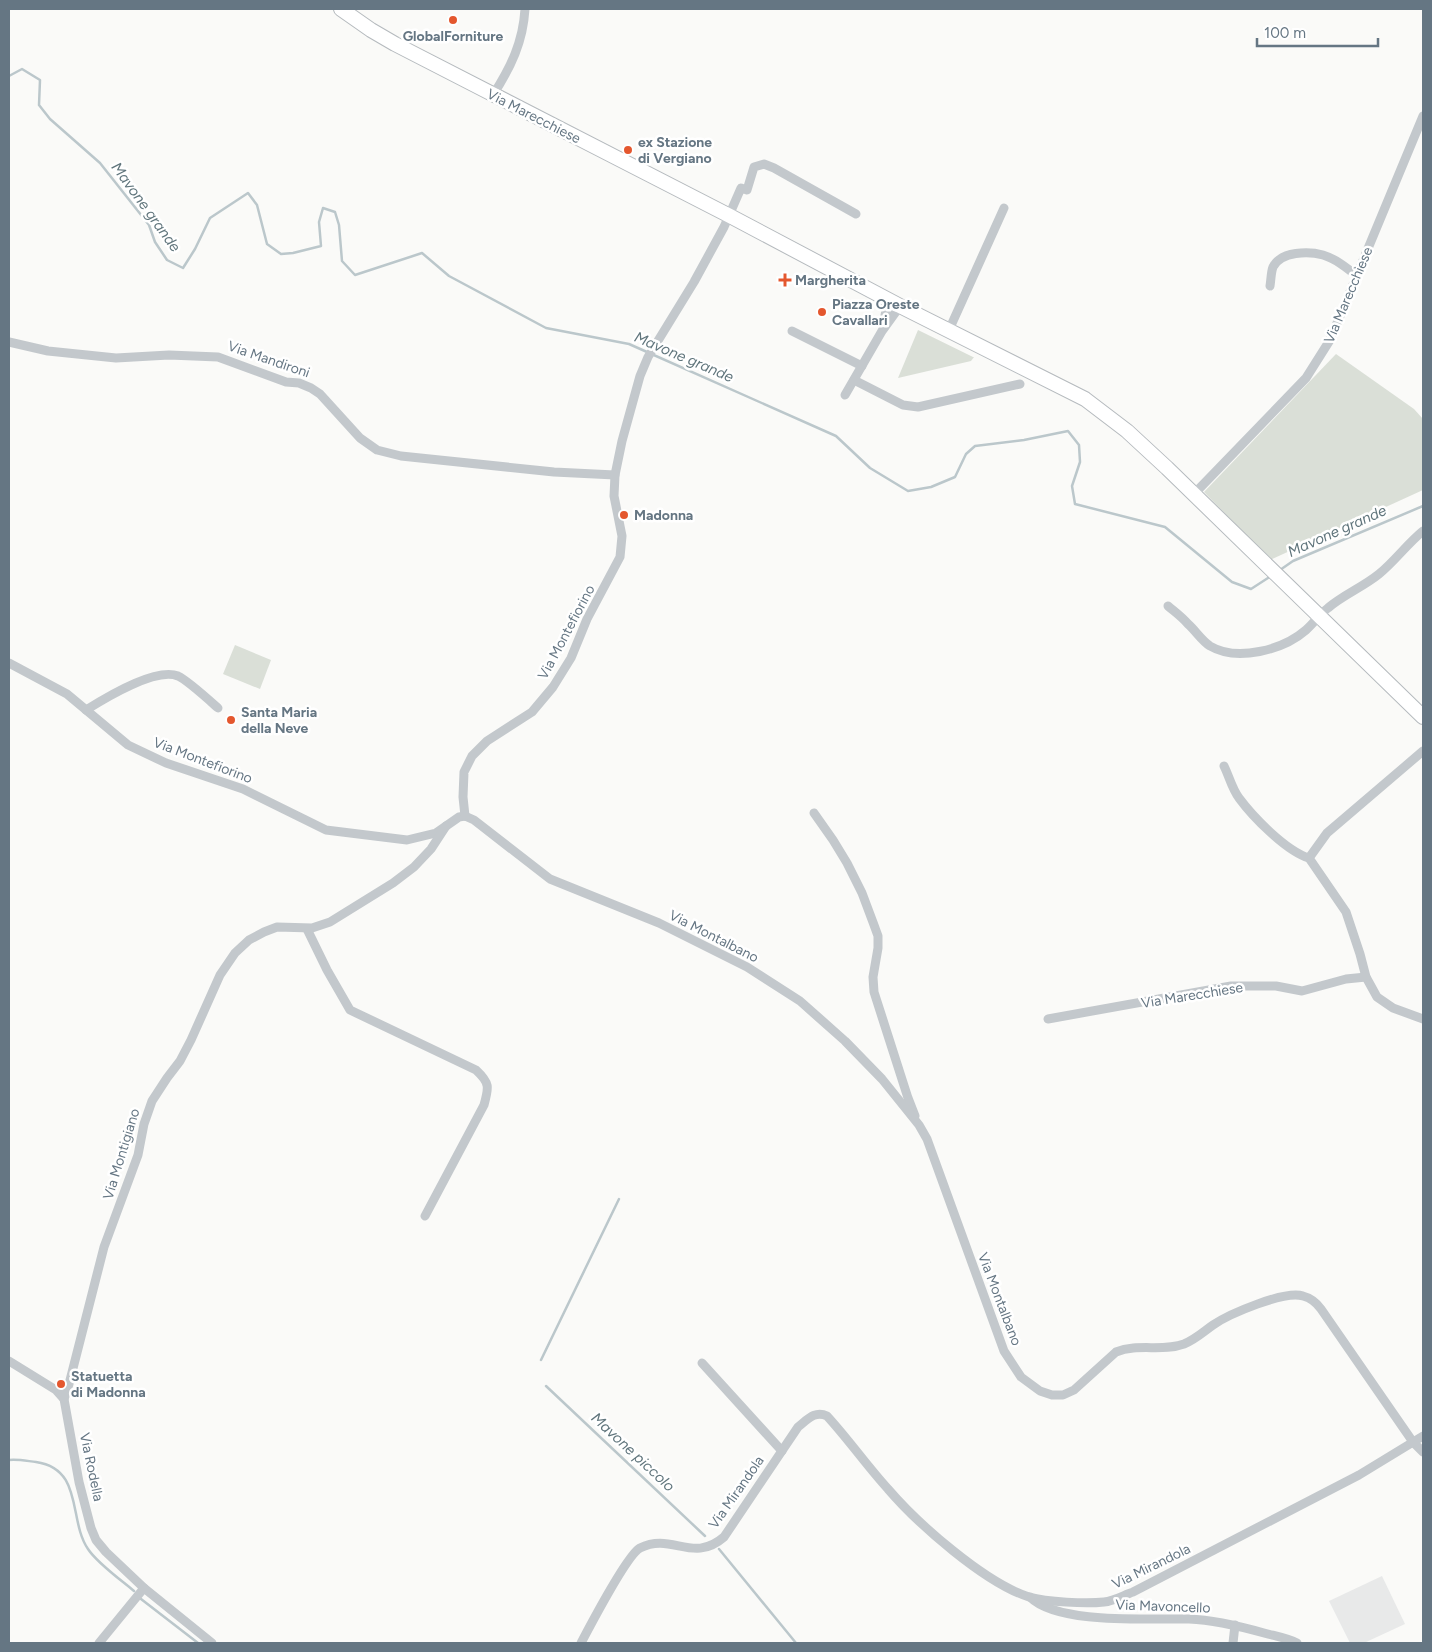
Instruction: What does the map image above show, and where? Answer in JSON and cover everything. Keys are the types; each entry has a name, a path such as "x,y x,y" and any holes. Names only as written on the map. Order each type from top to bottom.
{"main road":[{"name":"Via Marecchiese","path":"341,9 394,44 730,216 896,304 1085,399 1127,431 1194,494 1423,717"}],"street":[{"path":"493,95 519,45 524,25 525,9"},
{"name":"Via Marecchiese","path":"1194,494 1306,378 1330,340 1423,116"},
{"path":"730,216 741,188 746,190 754,167 764,164 856,214"},
{"path":"949,330 1004,208"},
{"name":"Via Montefiorino","path":"9,663 67,694 128,746 166,763 243,789 326,830 407,840 436,833 459,817 465,816 463,797 464,772 472,756 487,741 532,712 553,687 571,658 587,619 620,557 622,536 614,496 615,476 632,402 648,357 694,282 730,216"},
{"path":"1270,286 1274,266 1286,256 1300,253 1324,255 1340,263 1356,276"},
{"path":"846,395 896,304"},
{"path":"792,331 862,366"},
{"name":"Via Mandironi","path":"9,342 48,351 116,358 169,355 218,357 311,388 320,394 360,438 377,450 401,456 554,472 615,476"},
{"path":"854,380 903,405 918,407 1020,384"},
{"path":"1168,606 1189,624 1209,646 1231,654 1244,654 1282,644 1302,633 1327,608 1380,573 1423,531"},
{"path":"86,710 131,685 169,674 179,676 218,708"},
{"path":"1309,858 1327,833 1423,751"},
{"path":"1224,766 1238,796 1247,808 1278,838 1301,856 1309,858 1346,912 1366,977 1378,997 1393,1008 1423,1019"},
{"name":"Via Montalbano","path":"814,813 847,863 862,893 874,925 878,936 873,977 874,992 908,1098 927,1139 1004,1351 1021,1377 1040,1391 1052,1395 1063,1395 1074,1390 1116,1352 1124,1348 1166,1347 1183,1344 1199,1337 1213,1325 1240,1311 1289,1295 1302,1295 1314,1300 1322,1309 1413,1442"},
{"name":"Via Montalbano","path":"465,816 474,820 550,880 658,924 746,967 774,984 800,1002 845,1041 882,1079 919,1125"},
{"name":"Via Montigiano","path":"64,1399 104,1246 138,1155 144,1124 152,1101 180,1061 220,974 235,953 249,940 264,932 277,927 307,929 330,922 393,883 414,867 431,849 446,826"},
{"path":"307,929 327,970 350,1010 476,1070 486,1080 488,1091 484,1105 425,1216"},
{"name":"Via Marecchiese","path":"1048,1019 1231,986 1276,986 1302,991 1346,978 1366,977"},
{"path":"9,1360 56,1390 64,1399"},
{"name":"Via Mirandola","path":"702,1363 782,1451"},
{"name":"Via Rodella","path":"64,1399 79,1482 94,1534 106,1552 144,1588 212,1643"},
{"name":"Via Mirandola","path":"585,1642 627,1563 638,1550 652,1544 665,1543 690,1549 702,1549 714,1545 724,1537 798,1427 815,1414 822,1413 827,1416 889,1490 927,1528 963,1558 999,1583 1029,1597 1070,1602 1106,1602 1133,1592 1359,1475 1423,1436"},
{"path":"1413,1442 1423,1452"},
{"path":"99,1643 144,1588"},
{"name":"Via Mavoncello","path":"1029,1597 1036,1604 1058,1611 1088,1616 1127,1619 1219,1621 1297,1643"},
{"path":"1233,1643 1235,1625"}],"shaded area":[{"path":"918,330 974,357 971,361 898,378"},
{"path":"1336,354 1414,409 1423,419 1423,490 1270,560 1204,492"},
{"path":"235,645 271,660 260,689 223,674"},
{"path":"1382,1576 1405,1624 1364,1643 1350,1643 1329,1601"}],"waterway":[{"name":"Mavone grande","path":"9,76 22,69 40,80 39,105 50,119 100,163 149,225 155,242 167,260 183,268 195,249 210,218 248,193 257,205 267,244 281,254 321,246 319,222 323,208 335,212 339,225 342,261 355,275 422,253 449,276 546,328 629,344 836,436 870,468 908,491 931,487 955,477 966,454 975,446 1024,440 1068,431 1079,445 1080,462 1072,486 1075,504 1165,527 1232,582 1251,589 1271,576"},
{"name":"Mavone grande","path":"1280,570 1293,561 1423,506"},
{"name":"Mavone piccolo","path":"541,1360 619,1199"},
{"name":"Mavone piccolo","path":"546,1386 705,1536"},
{"name":"Mavone piccolo","path":"9,1460 36,1462 51,1467 62,1474 68,1485 82,1537 88,1549 103,1566 134,1591"},
{"name":"Mavone piccolo","path":"719,1549 796,1643"},
{"name":"Mavone piccolo","path":"141,1599 198,1643"}],"place":[{"name":"GlobalForniture","path":"453,20"},
{"name":"ex Stazione di Vergiano","path":"628,150"},
{"name":"Margherita","path":"785,280"},
{"name":"Piazza Oreste Cavallari","path":"822,312"},
{"name":"Madonna","path":"624,515"},
{"name":"Santa Maria della Neve","path":"231,720"},
{"name":"Statuetta di Madonna","path":"61,1384"}]}
